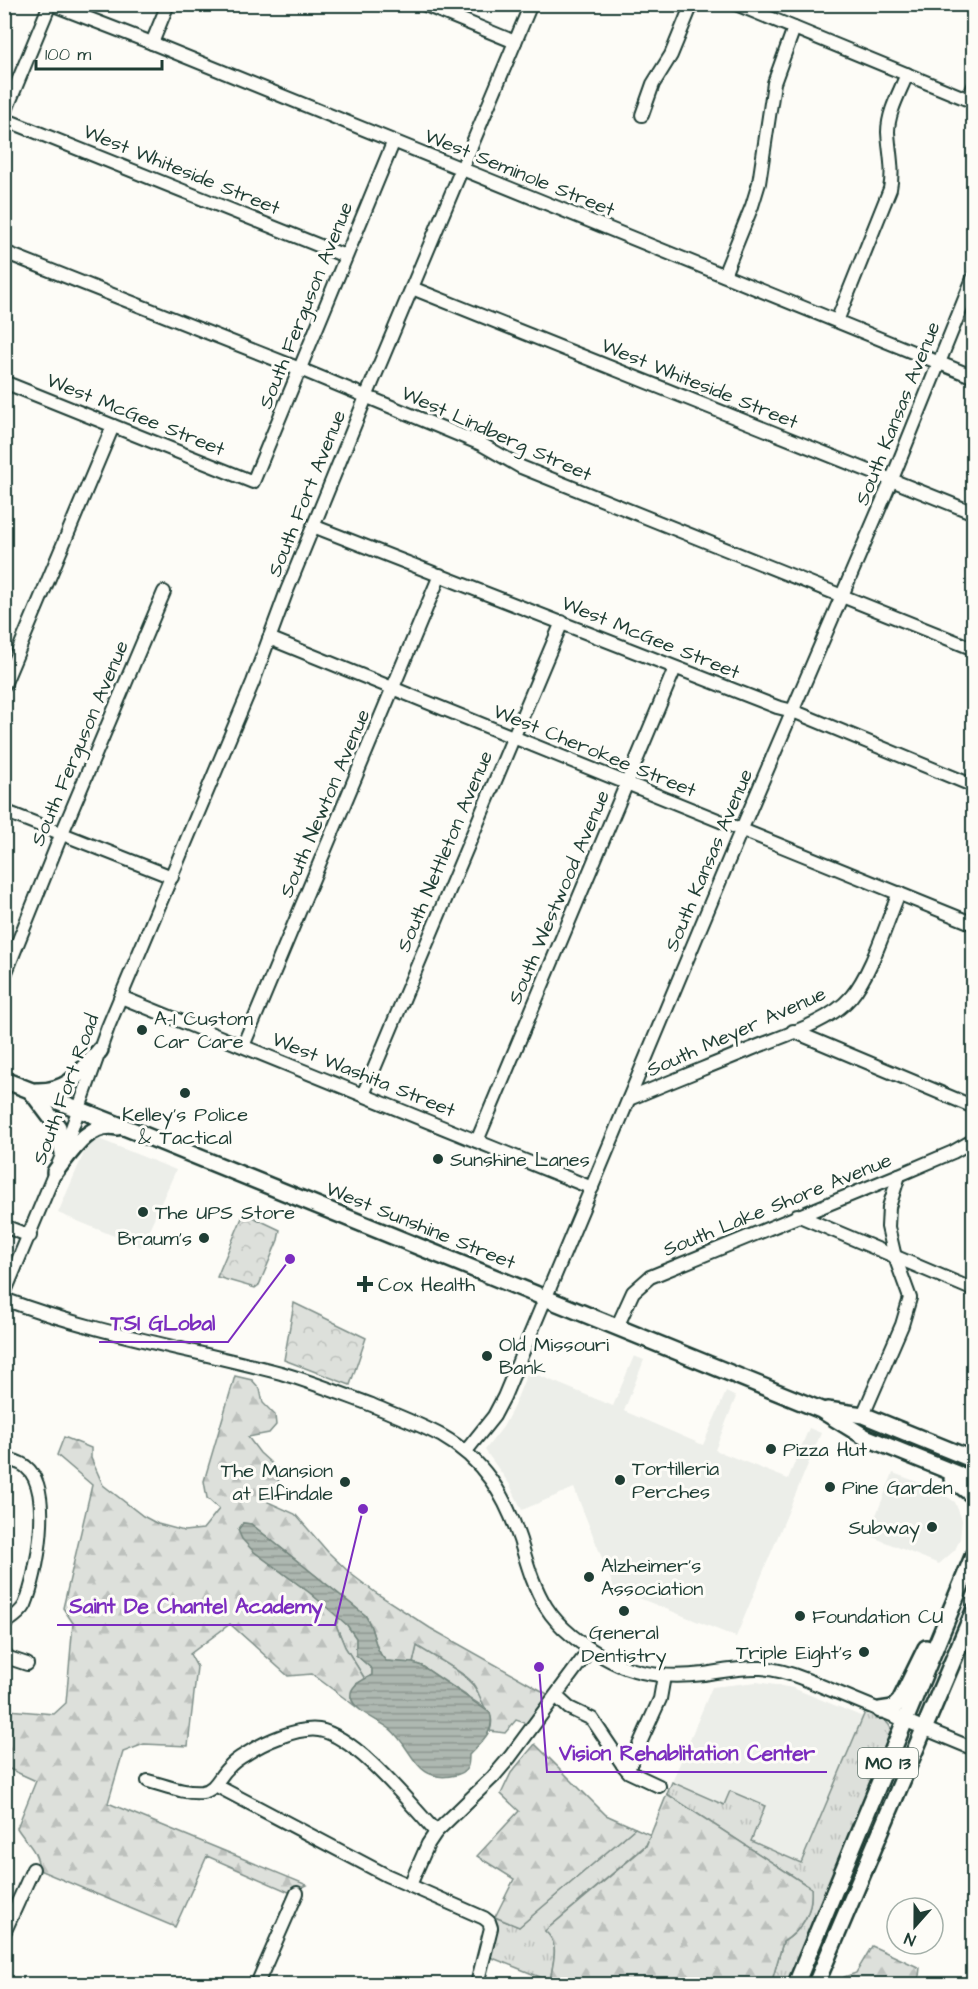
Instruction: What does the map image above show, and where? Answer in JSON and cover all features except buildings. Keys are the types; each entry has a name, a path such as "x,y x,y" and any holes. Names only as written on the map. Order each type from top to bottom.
{"main road":[{"path":"31,1091 50,1091 66,1085 86,1068 100,1050"},
{"name":"West Sunshine Street","path":"4,1080 821,1410 865,1437 974,1481"},
{"path":"31,1091 58,1127 63,1153"},
{"path":"56,1172 77,1144 94,1130 108,1125 134,1131"},
{"name":"West Sunshine Street","path":"821,1410 863,1415 970,1458"},
{"path":"865,1437 946,1475 974,1496"},
{"name":"MO 13","path":"799,1978 974,1554"},
{"name":"MO 13","path":"818,1980 974,1611"},
{"path":"880,1710 892,1708 900,1701 921,1657 948,1615"},
{"path":"939,1692 974,1635"}],"street":[{"name":"West Seminole Street","path":"50,4 152,43 393,143 974,377"},
{"path":"4,117 50,4"},
{"path":"152,43 168,4"},
{"path":"423,4 515,42"},
{"name":"South Fort Avenue","path":"122,997 366,397 531,4"},
{"path":"642,115 652,84 671,55 692,4"},
{"path":"736,4 971,100 974,86"},
{"path":"724,275 759,183 774,83 794,28"},
{"path":"837,321 890,189 892,170 889,121 907,74"},
{"name":"West Whiteside Street","path":"4,117 345,256"},
{"name":"South Ferguson Avenue","path":"252,482 393,143"},
{"name":"West Lindberg Street","path":"4,252 300,369 481,444 521,467 974,649"},
{"name":"South Kansas Avenue","path":"466,1451 498,1408 892,479 974,276"},
{"name":"West Whiteside Street","path":"412,288 974,513"},
{"name":"West McGee Street","path":"6,386 252,482"},
{"path":"4,686 113,426"},
{"name":"West McGee Street","path":"313,526 675,668 792,711 974,786"},
{"name":"South Newton Avenue","path":"243,1047 440,575"},
{"name":"South Ferguson Avenue","path":"4,977 164,592"},
{"name":"South Nettleton Avenue","path":"363,1095 562,622"},
{"name":"West Cherokee Street","path":"269,638 974,924"},
{"name":"South Westwood Avenue","path":"477,1141 675,668"},
{"path":"4,811 172,877"},
{"name":"South Meyer Avenue","path":"629,1099 835,1012 853,995 866,973 899,893"},
{"name":"West Washita Street","path":"122,997 592,1188"},
{"name":"South Fort Road","path":"4,1297 56,1172 100,1050 122,997"},
{"path":"794,1031 974,1107"},
{"name":"South Lake Shore Avenue","path":"617,1327 630,1297 646,1280 797,1215 953,1152 974,1140"},
{"path":"863,1415 902,1325 910,1298 895,1257 888,1227 888,1214 898,1175"},
{"path":"797,1215 974,1290"},
{"path":"4,1226 30,1236"},
{"path":"4,1297 52,1315 316,1384 424,1427 466,1451 489,1476 502,1497 533,1580 547,1608 566,1630 590,1649 624,1667 663,1676 696,1675 737,1669 771,1669 807,1680 974,1749"},
{"path":"4,1458 27,1467 40,1488 42,1531 35,1569 24,1607 4,1624"},
{"path":"410,1885 428,1844 436,1832 493,1777 523,1741 590,1649"},
{"path":"4,1653 9,1658 27,1664"},
{"path":"623,1765 630,1765 646,1732 660,1699 663,1676"},
{"path":"556,1696 569,1708 592,1719 629,1772 659,1786"},
{"path":"148,1781 199,1792 211,1789 227,1768 252,1750 293,1732 321,1730 333,1734 367,1758 436,1832"},
{"path":"215,1785 386,1875 478,1914 489,1922 490,1935 477,1984"},
{"path":"4,1933 33,1869"},
{"path":"257,1984 297,1893"}],"shaded area":[{"path":"99,1139 176,1170 141,1247 58,1213 86,1148"},
{"path":"634,1356 644,1360 624,1411 703,1445 726,1392 736,1397 715,1450 788,1479 809,1428 821,1433 736,1637 614,1588 574,1488 522,1510 510,1485 485,1450 503,1427 528,1371 613,1406"},
{"path":"893,1473 934,1488 955,1502 962,1520 960,1539 955,1550 939,1564 868,1535"},
{"path":"243,1523 251,1524 365,1615 379,1651 386,1661 422,1666 490,1713 489,1731 469,1755 465,1770 460,1774 442,1777 423,1770 390,1729 357,1707 351,1697 352,1689 372,1675 372,1669 356,1655 356,1638 347,1625 310,1593 253,1551 242,1539 238,1530"},
{"path":"757,1682 793,1688 863,1717 801,1863 751,1841 765,1806 724,1805 672,1782 712,1687"}],"green space":[{"path":"244,1213 280,1230 259,1285 255,1288 217,1277"},
{"path":"294,1303 366,1338 350,1385 284,1360"},
{"path":"235,1376 252,1380 260,1389 263,1403 275,1415 276,1425 269,1433 248,1437 260,1453 282,1473 268,1502 295,1514 328,1552 376,1593 430,1628 551,1696 528,1724 516,1720 505,1733 490,1731 491,1717 470,1680 417,1646 413,1663 386,1661 379,1651 365,1615 251,1524 243,1523 253,1551 339,1617 336,1625 345,1647 365,1679 356,1684 351,1697 355,1706 312,1674 288,1676 230,1624 190,1654 197,1667 188,1746 144,1744 123,1752 108,1803 307,1885 291,1893 207,1856 175,1927 39,1870 34,1852 17,1828 36,1781 5,1767 4,1708 54,1714 66,1703 73,1623 63,1608 92,1485 57,1455 64,1437 91,1448 91,1458 103,1485 143,1516 158,1524 184,1531 203,1529 219,1509 207,1498 204,1481"},
{"path":"339,1617 356,1638 356,1655 372,1669 372,1675 365,1679 345,1647 336,1625"},
{"path":"417,1645 467,1678 481,1697 485,1708 422,1666 413,1663"},
{"path":"865,1712 887,1723 892,1731 892,1737 790,1984 771,1984 783,1942 801,1926 808,1912 811,1888 667,1794 672,1782 724,1805 730,1791 765,1806 751,1841 801,1863"},
{"path":"535,1744 606,1815 635,1828 519,1927 495,1917 514,1879 477,1856 519,1811 501,1794 511,1773"},
{"path":"667,1794 811,1888 808,1912 801,1926 783,1942 771,1984 550,1984 554,1949 545,1931 646,1846"},
{"path":"635,1828 651,1835 646,1845 545,1931 554,1949 550,1984 550,1981 490,1957 498,1925 495,1917 519,1927"},
{"path":"872,1946 885,1952 885,1956 894,1956 920,1968 918,1984 840,1984 844,1977 856,1973"}],"place":[{"name":"A-1 Custom Car Care","path":"142,1030"},
{"name":"Kelley's Police & Tactical","path":"185,1093"},
{"name":"Sunshine Lanes","path":"438,1159"},
{"name":"The UPS Store","path":"143,1212"},
{"name":"Braum's","path":"204,1238"},
{"name":"TSI GLobal","path":"290,1259"},
{"name":"Cox Health","path":"365,1284"},
{"name":"Old Missouri Bank","path":"487,1356"},
{"name":"Pizza Hut","path":"771,1449"},
{"name":"Tortilleria Perches","path":"620,1480"},
{"name":"The Mansion at Elfindale","path":"345,1482"},
{"name":"Pine Garden","path":"830,1487"},
{"name":"Saint De Chantel Academy","path":"363,1509"},
{"name":"Subway","path":"932,1527"},
{"name":"Alzheimer's Association","path":"589,1577"},
{"name":"General Dentistry","path":"624,1611"},
{"name":"Foundation CU","path":"800,1616"},
{"name":"Triple Eight's","path":"864,1652"},
{"name":"Vision Rehablitation Center","path":"539,1667"}]}
